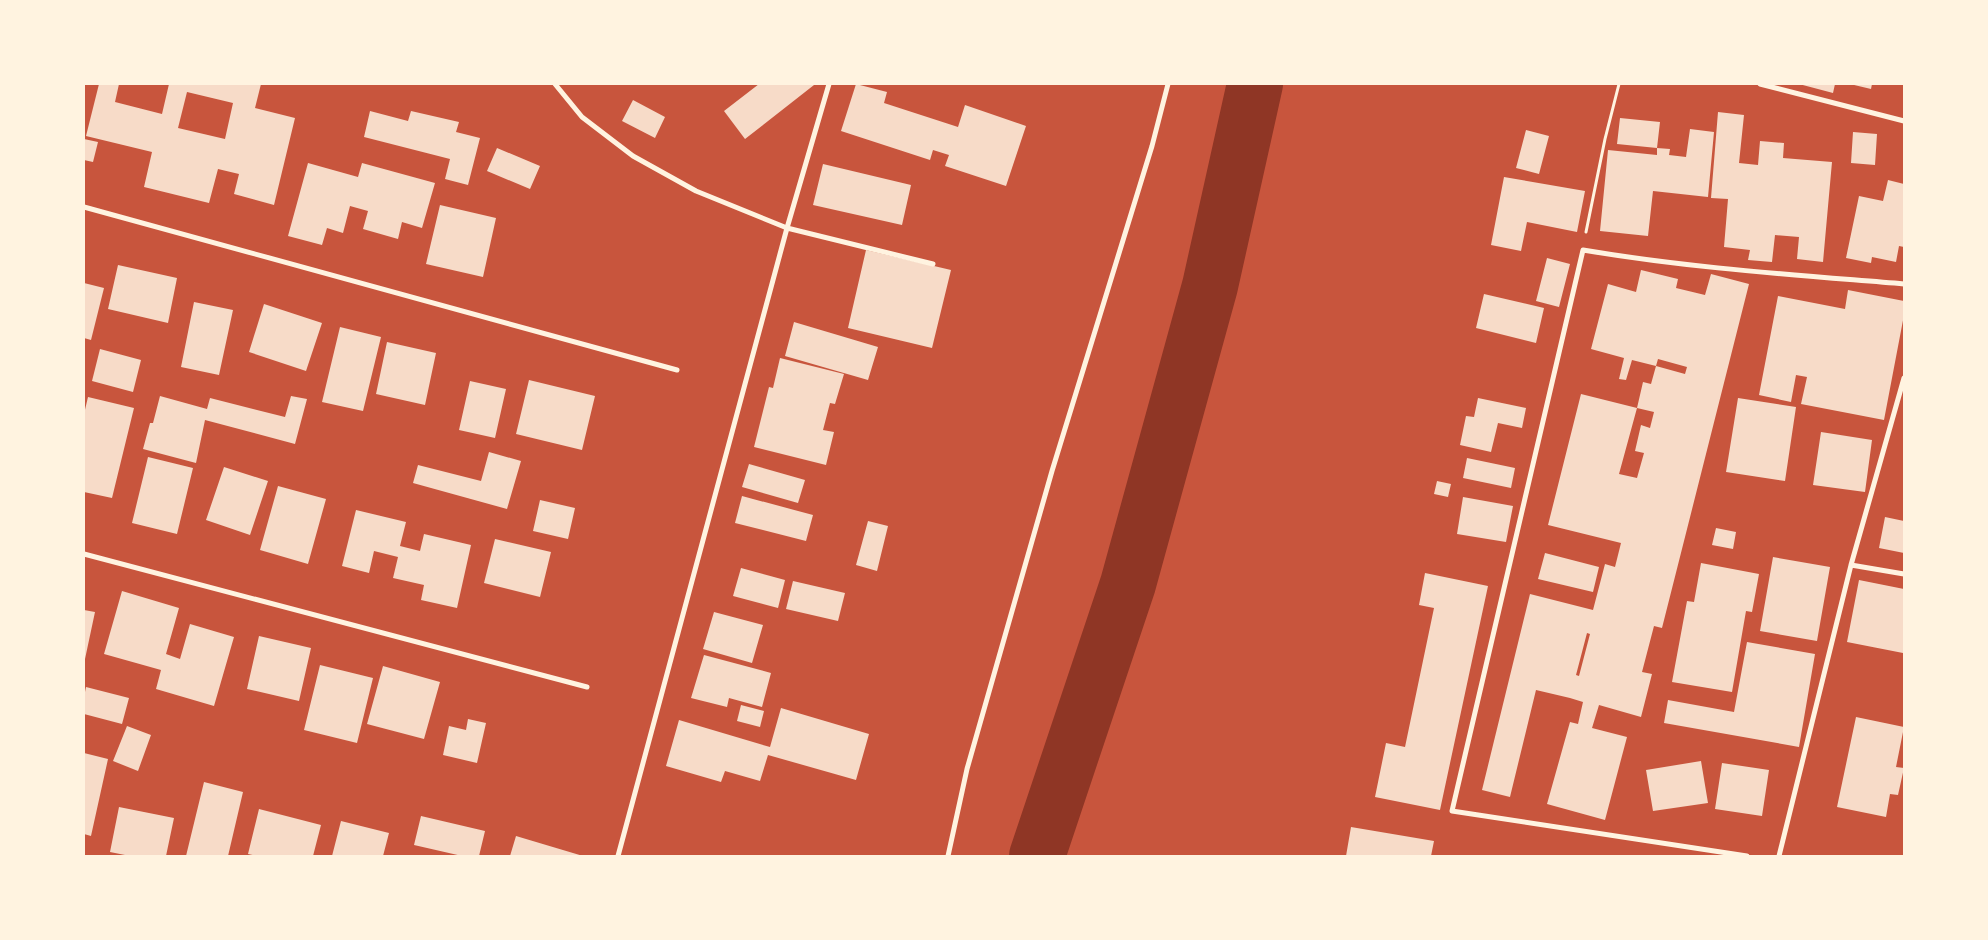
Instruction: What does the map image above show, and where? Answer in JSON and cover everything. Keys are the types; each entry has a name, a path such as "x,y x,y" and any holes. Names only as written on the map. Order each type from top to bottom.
{"street":[{"path":"556,84 582,118 633,156 696,191 787,228 933,264"},
{"path":"618,856 787,228 828,84"},
{"path":"948,856 967,770 1039,518 1152,146 1168,84"},
{"path":"1760,84 1904,121"},
{"path":"84,207 678,370"},
{"path":"1747,856 1452,811 1583,250 1760,272 1904,284"},
{"path":"1779,856 1851,565 1904,378"},
{"path":"84,554 587,687"},
{"path":"1851,565 1904,574"}],"path":[{"path":"1583,250 1605,139 1619,84"}],"building":[{"path":"99,84 119,84 115,102 162,114 169,84 261,84 255,108 295,118 274,205 234,194 239,174 218,169 209,203 144,187 152,152 86,136","holes":["187,92 233,103 225,139 178,128"]},
{"path":"759,84 814,85 745,139 724,111"},
{"path":"856,84 887,92 884,103 958,127 965,105 1026,126 1006,186 945,166 949,155 933,150 930,160 841,131"},
{"path":"1799,84 1835,84 1833,93"},
{"path":"1850,84 1872,84 1871,89"},
{"path":"633,100 665,117 655,138 622,121"},
{"path":"370,111 408,121 411,111 459,122 456,132 480,138 468,185 445,179 450,159 364,137"},
{"path":"1718,112 1744,115 1739,163 1758,165 1760,141 1784,143 1783,158 1832,162 1823,262 1797,259 1799,237 1775,235 1772,262 1748,260 1750,250 1724,247 1728,199 1711,198"},
{"path":"1620,118 1660,122 1657,148 1617,144"},
{"path":"1690,129 1714,132 1708,197 1653,191 1648,236 1600,231 1608,150 1657,155 1657,148 1670,149 1669,155 1686,157"},
{"path":"1526,130 1549,136 1539,174 1516,168"},
{"path":"1853,132 1877,134 1875,165 1851,163"},
{"path":"84,139 98,142 93,162 84,160"},
{"path":"497,148 540,166 530,189 487,171"},
{"path":"308,163 358,177 362,163 435,183 422,228 402,222 398,239 363,229 368,211 350,206 343,233 327,228 322,245 288,236"},
{"path":"823,164 911,185 902,225 813,205"},
{"path":"1504,177 1585,191 1577,232 1527,222 1521,251 1491,245"},
{"path":"1888,180 1904,184 1904,247 1899,246 1896,262 1872,257 1871,263 1846,258 1859,196 1883,201"},
{"path":"440,205 496,218 483,277 426,264"},
{"path":"866,250 951,270 932,348 848,328"},
{"path":"1547,258 1570,264 1559,307 1536,301"},
{"path":"118,265 177,278 168,323 108,309"},
{"path":"1641,270 1678,279 1676,288 1705,295 1711,274 1749,284 1662,628 1654,626 1642,672 1652,674 1641,717 1599,705 1592,728 1627,737 1605,820 1547,804 1570,722 1578,724 1583,702 1570,698 1536,690 1510,797 1482,790 1530,594 1593,610 1605,564 1615,567 1621,543 1548,525 1581,394 1637,408 1643,382 1651,384 1656,366 1632,360 1626,380 1619,379 1624,358 1591,349 1608,284 1636,292","holes":["1658,359 1687,367 1685,374 1656,366","1637,408 1654,412 1650,428 1641,425 1635,451 1644,453 1637,478 1619,474","1587,633 1590,634 1579,676 1576,675"]},
{"path":"84,283 104,288 91,340 84,338"},
{"path":"1848,290 1904,301 1904,315 1884,420 1801,404 1807,377 1796,375 1791,402 1759,395 1778,296 1845,309"},
{"path":"1484,294 1544,308 1536,343 1476,328"},
{"path":"194,302 233,310 219,375 181,367"},
{"path":"264,304 322,323 306,371 249,352"},
{"path":"794,322 878,347 868,380 785,356"},
{"path":"340,327 381,337 363,411 322,402"},
{"path":"387,342 436,353 425,405 376,394"},
{"path":"100,349 141,360 133,392 92,381"},
{"path":"780,358 844,374 835,404 830,403 823,430 834,432 826,465 754,447 769,387 773,388"},
{"path":"529,380 595,396 582,450 516,434"},
{"path":"470,381 506,389 495,438 459,430"},
{"path":"160,396 207,409 210,398 285,417 291,396 307,399 295,444 205,420 196,463 143,449 150,423 153,423"},
{"path":"88,397 134,408 112,498 84,492 84,414"},
{"path":"1478,398 1526,408 1522,428 1498,423 1491,452 1460,445 1466,416 1474,417"},
{"path":"1738,398 1796,407 1785,481 1726,472"},
{"path":"1821,432 1872,440 1865,492 1813,485"},
{"path":"489,452 521,461 507,509 413,483 418,465 481,481"},
{"path":"148,457 193,468 177,534 132,523"},
{"path":"1467,458 1515,468 1511,488 1463,478"},
{"path":"749,464 805,480 798,503 742,487"},
{"path":"224,467 268,481 250,535 206,520"},
{"path":"1437,481 1451,484 1448,497 1434,494"},
{"path":"278,486 326,499 308,564 260,550"},
{"path":"742,496 813,515 806,541 735,523"},
{"path":"1463,497 1513,506 1506,542 1457,534"},
{"path":"540,500 575,508 568,539 533,531"},
{"path":"356,510 406,522 400,546 420,551 424,534 471,545 457,608 421,600 424,585 393,578 398,557 374,551 369,573 342,566"},
{"path":"1885,517 1904,521 1904,553 1879,548"},
{"path":"868,521 888,526 877,571 856,565"},
{"path":"1716,528 1736,532 1733,549 1712,545"},
{"path":"495,539 551,552 540,597 484,583"},
{"path":"1545,553 1599,567 1593,592 1538,579"},
{"path":"1773,557 1830,567 1817,641 1760,631"},
{"path":"1701,563 1759,574 1752,612 1746,611 1732,692 1672,682 1687,601 1694,602"},
{"path":"741,568 785,580 778,608 733,596"},
{"path":"1425,573 1488,586 1440,810 1375,797 1386,743 1405,747 1434,608 1419,605"},
{"path":"1859,580 1904,589 1903,653 1847,642"},
{"path":"793,581 845,593 838,621 786,609"},
{"path":"122,591 179,608 166,654 180,659 190,624 234,637 214,706 156,689 161,670 104,654"},
{"path":"84,610 95,612 85,659 84,659"},
{"path":"714,612 763,625 752,663 703,649"},
{"path":"259,636 311,648 299,701 247,689"},
{"path":"1747,642 1815,654 1799,747 1664,723 1668,700 1734,712"},
{"path":"704,655 771,673 762,707 729,698 727,707 691,698"},
{"path":"320,665 373,678 357,743 304,730"},
{"path":"383,666 440,682 424,739 367,724"},
{"path":"86,687 129,698 122,724 84,714"},
{"path":"741,705 764,711 760,727 737,721"},
{"path":"781,708 869,734 856,780 768,755 760,781 725,771 721,782 666,766 679,720 770,747"},
{"path":"1856,717 1904,727 1896,767 1904,768 1898,795 1890,794 1886,817 1837,807"},
{"path":"468,719 486,723 477,763 443,755 449,726 466,730"},
{"path":"127,726 151,735 138,771 113,761"},
{"path":"84,753 108,759 91,836 84,834"},
{"path":"1701,761 1708,803 1653,811 1646,770"},
{"path":"1722,763 1769,770 1762,816 1715,809"},
{"path":"204,782 243,792 228,856 186,856"},
{"path":"119,807 174,818 166,856 130,856 110,852"},
{"path":"259,809 321,825 313,856 257,856 248,854"},
{"path":"421,816 485,831 479,856 462,856 414,845"},
{"path":"341,821 389,833 383,856 332,856"},
{"path":"1351,827 1434,841 1431,856 1346,856"},
{"path":"516,836 583,856 510,856"}],"waterway":[{"path":"1037,856 1128,584 1210,286 1255,84"}]}
